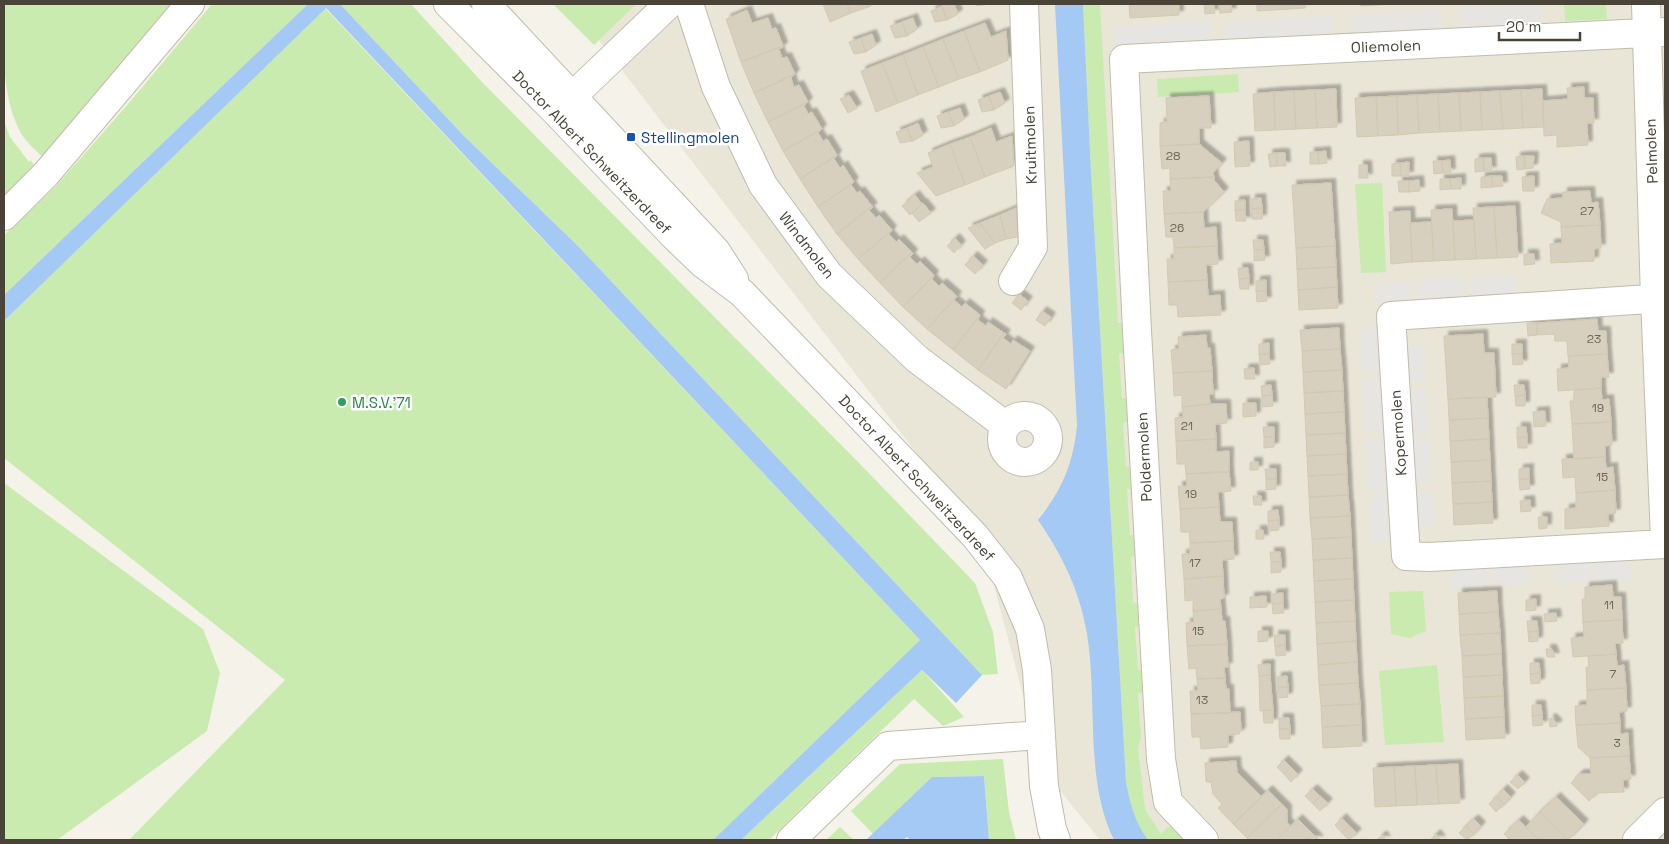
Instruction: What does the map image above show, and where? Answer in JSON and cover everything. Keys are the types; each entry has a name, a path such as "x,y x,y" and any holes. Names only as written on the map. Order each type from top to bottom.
{"street":[{"path":"4,216 46,174 190,4"},
{"name":"Doctor Albert Schweitzerdreef","path":"448,4 564,104 716,250 742,293 975,536 1008,578 1030,629 1037,670 1044,786 1052,829 1056,840"},
{"name":"Doctor Albert Schweitzerdreef","path":"486,4 564,104"},
{"path":"564,104 669,4"},
{"name":"Windmolen","path":"689,4 716,87 763,186 829,275 917,359 1006,426"},
{"name":"Kruitmolen","path":"1014,281 1033,247 1024,4"},
{"name":"Pelmolen","path":"1646,4 1656,33 1665,539"},
{"name":"Oliemolen","path":"1124,59 1656,33"},
{"name":"Poldermolen","path":"1124,59 1161,759 1168,802 1204,840"},
{"name":"Kopermolen","path":"1660,298 1391,316 1406,556 1429,557 1665,544"},
{"path":"791,840 888,746 1041,735"},
{"path":"1637,840 1665,812"}],"shaded area":[{"path":"571,4 1665,4 1665,840 1100,840 1043,770 981,537"},
{"path":"1539,4 1540,25 1459,28 1458,8"},
{"path":"1441,10 1442,30 1352,35 1352,14"},
{"path":"1332,16 1333,36 1228,41 1226,21"},
{"path":"1210,22 1211,42 1115,47 1114,27"},
{"path":"1514,275 1515,294 1470,296 1469,277"},
{"path":"1462,278 1463,296 1418,299 1417,280"},
{"path":"1409,281 1410,300 1375,302 1374,284"},
{"path":"1378,326 1380,370 1363,372 1360,327"},
{"path":"1425,346 1427,381 1408,382 1406,347"},
{"path":"1379,378 1383,431 1365,432 1362,379"},
{"path":"1426,389 1429,433 1411,434 1409,390"},
{"path":"1383,437 1386,490 1369,491 1366,438"},
{"path":"1429,439 1432,483 1414,485 1411,440"},
{"path":"1432,489 1434,525 1416,526 1414,490"},
{"path":"1386,496 1389,541 1371,542 1369,497"},
{"path":"1631,560 1632,579 1596,581 1595,564 1590,565 1591,581 1555,583 1554,564"},
{"path":"1528,565 1529,583 1493,585 1492,567"},
{"path":"1487,567 1488,586 1452,587 1451,569"}],"green space":[{"path":"4,4 179,4 45,160 22,135 10,104 4,55"},
{"path":"212,4 308,4 4,295 4,235 57,185"},
{"path":"340,4 411,4 482,82 863,467 975,583 993,632 998,674 982,675 577,245 465,137"},
{"path":"553,4 636,4 594,45"},
{"path":"1083,4 1100,4 1118,323 1127,322 1128,353 1119,354 1122,398 1131,398 1133,421 1123,423 1126,467 1135,467 1136,489 1127,489 1130,535 1139,535 1141,556 1131,557 1133,603 1142,603 1144,625 1135,627 1138,670 1146,670 1147,692 1138,693 1141,738 1138,748 1145,809 1161,834 1169,826 1185,840 1148,840 1134,813 1126,782"},
{"path":"1564,4 1606,4 1607,19 1565,21"},
{"name":"M.S.V.'71","path":"325,8 920,640 713,840 129,840 285,680 4,458 4,321"},
{"path":"1238,74 1239,92 1158,97 1157,79"},
{"path":"4,120 10,137 29,162 30,160 38,168 4,202"},
{"path":"1382,183 1386,272 1361,273 1355,184"},
{"path":"4,483 203,629 220,673 207,731 57,840 4,840"},
{"path":"1423,591 1426,631 1410,638 1391,634 1389,592"},
{"path":"1437,665 1444,742 1385,745 1379,671"},
{"path":"922,670 964,717 943,726 914,699 769,840 741,840"},
{"path":"1003,759 1009,812 1016,840 989,840 984,776 932,777 873,834 851,811 900,764"},
{"path":"840,827 854,840 826,840"}],"water":[{"path":"308,4 340,4 465,137 577,245 982,675 956,703 922,670 741,840 713,840 920,640 326,8 4,321 4,295"},
{"path":"1055,4 1083,4 1126,782 1134,812 1148,840 1114,840 1105,817 1095,766 1092,685 1084,618 1069,574 1038,520 1054,498 1065,476 1073,452 1077,426"},
{"path":"984,776 989,840 910,840 907,837 903,840 866,840 932,777"}],"building":[{"path":"823,4 847,4 851,13 830,22"},
{"path":"847,4 871,4 871,6 851,13"},
{"path":"954,4 958,14 947,20 942,6"},
{"path":"1129,4 1179,4 1179,15 1130,18"},
{"path":"1204,4 1214,4 1215,13 1205,14"},
{"path":"1219,4 1231,4 1232,12 1220,13"},
{"path":"1257,4 1305,4 1305,8 1257,11"},
{"path":"1360,4 1393,4 1361,6"},
{"path":"942,6 947,20 935,22 931,11"},
{"path":"747,10 752,23 768,18 772,29 776,28 783,46 741,62 726,19"},
{"path":"913,18 917,29 907,36 902,22"},
{"path":"902,22 907,36 895,38 890,26"},
{"path":"985,23 991,37 1006,31 1008,60 980,72 964,31"},
{"path":"964,31 980,72 959,79 943,39"},
{"path":"872,34 876,45 866,52 861,38"},
{"path":"861,38 866,52 854,54 849,42"},
{"path":"943,39 959,79 939,87 923,47"},
{"path":"783,46 779,49 782,58 787,57 795,74 754,93 741,62"},
{"path":"923,47 939,87 918,95 903,55"},
{"path":"903,55 918,95 898,103 882,63"},
{"path":"882,63 898,103 876,112 861,71"},
{"path":"795,74 791,78 794,87 799,85 808,102 768,122 754,93"},
{"path":"1584,87 1584,98 1593,98 1594,123 1587,123 1588,145 1557,147 1557,135 1544,136 1543,101 1568,99 1567,88"},
{"path":"1336,89 1337,127 1317,128 1315,90"},
{"path":"1542,89 1544,127 1523,128 1521,90"},
{"path":"1315,90 1317,128 1296,129 1294,91"},
{"path":"1521,90 1523,128 1503,129 1500,91"},
{"path":"1294,91 1296,129 1275,130 1274,92"},
{"path":"1500,91 1503,129 1482,130 1480,92"},
{"path":"1000,92 1005,103 994,110 989,96"},
{"path":"1274,92 1275,130 1255,131 1253,94"},
{"path":"1480,92 1482,130 1461,131 1459,93"},
{"path":"1459,93 1461,131 1440,132 1438,94"},
{"path":"1438,94 1440,132 1419,133 1417,95"},
{"path":"849,95 857,108 848,113 840,99"},
{"path":"1417,95 1419,133 1398,135 1397,96"},
{"path":"989,96 994,110 982,112 978,100"},
{"path":"1209,96 1211,128 1199,128 1199,144 1160,146 1160,123 1167,122 1166,98"},
{"path":"1397,96 1398,135 1378,136 1376,97"},
{"path":"1376,97 1378,136 1357,137 1355,98"},
{"path":"808,102 804,106 808,114 812,112 822,129 783,151 768,122"},
{"path":"960,108 964,119 954,126 948,112"},
{"path":"948,112 954,126 941,128 937,116"},
{"path":"918,123 923,135 913,141 907,128"},
{"path":"907,128 913,141 900,143 896,132"},
{"path":"991,128 996,142 1012,136 1014,166 985,177 970,137"},
{"path":"822,129 818,133 823,141 827,139 837,155 800,179 783,151"},
{"path":"970,137 985,177 965,185 950,144"},
{"path":"1249,141 1250,166 1235,167 1234,142"},
{"path":"950,144 965,185 936,196 917,173 933,167 928,153"},
{"path":"1199,144 1222,163 1213,173 1214,177 1170,179 1170,168 1162,169 1160,146"},
{"path":"1326,151 1327,163 1319,164 1318,152"},
{"path":"1310,152 1318,152 1319,164 1310,164"},
{"path":"1277,153 1285,153 1286,166 1277,166"},
{"path":"1277,153 1277,166 1270,167 1268,154"},
{"path":"837,155 834,159 840,168 843,165 854,182 818,207 800,179"},
{"path":"1524,156 1534,156 1533,168 1525,169"},
{"path":"1524,156 1525,169 1517,170 1516,157"},
{"path":"1483,158 1491,158 1492,171 1484,171"},
{"path":"1483,158 1484,171 1475,172 1475,159"},
{"path":"1450,160 1451,173 1443,173 1442,161"},
{"path":"1433,161 1442,161 1443,173 1434,174"},
{"path":"1409,162 1409,176 1401,176 1400,163"},
{"path":"1400,163 1401,176 1392,176 1392,164"},
{"path":"1359,165 1367,165 1368,178 1359,178"},
{"path":"1492,176 1493,187 1481,188 1481,177"},
{"path":"1492,176 1502,176 1503,186 1493,187"},
{"path":"1534,176 1534,191 1523,191 1522,177"},
{"path":"1214,177 1214,180 1224,192 1203,212 1164,214 1163,191 1171,191 1170,179"},
{"path":"1461,178 1461,189 1451,189 1450,179"},
{"path":"1440,179 1450,179 1451,189 1440,190"},
{"path":"1419,180 1420,191 1409,192 1409,181"},
{"path":"1398,181 1409,181 1409,192 1399,192"},
{"path":"854,182 851,185 857,193 860,191 872,206 837,234 818,207"},
{"path":"1331,183 1335,246 1296,248 1292,185"},
{"path":"1590,191 1591,203 1598,202 1600,225 1561,227 1561,222 1541,213 1547,199 1563,198 1563,192"},
{"path":"915,195 922,204 910,215 902,206"},
{"path":"1261,198 1262,208 1251,209 1251,199"},
{"path":"1245,200 1245,210 1235,210 1235,201"},
{"path":"923,203 931,213 919,222 912,213"},
{"path":"872,206 869,210 876,218 879,215 892,230 858,259 837,234"},
{"path":"1515,206 1518,257 1497,258 1494,207"},
{"path":"1494,207 1497,258 1476,259 1473,208"},
{"path":"1016,208 1018,237 1006,239 1000,215"},
{"path":"1262,208 1262,219 1252,219 1251,209"},
{"path":"1452,209 1455,260 1434,261 1431,210"},
{"path":"1235,210 1245,210 1246,221 1236,221"},
{"path":"1410,211 1412,262 1391,264 1389,212"},
{"path":"1203,212 1204,228 1216,227 1217,246 1174,248 1173,237 1166,237 1164,214"},
{"path":"1000,215 1006,239 995,243 980,223"},
{"path":"1474,220 1476,259 1455,260 1453,221"},
{"path":"1431,222 1434,261 1412,262 1410,223"},
{"path":"980,223 995,243 985,249 968,228"},
{"path":"1600,225 1601,248 1594,249 1594,261 1551,263 1550,244 1562,243 1561,227"},
{"path":"892,230 889,234 896,242 899,239 912,252 880,283 858,259"},
{"path":"955,238 961,245 954,253 947,246"},
{"path":"1253,240 1263,240 1264,250 1254,250"},
{"path":"1217,246 1218,264 1206,265 1207,280 1168,282 1167,259 1174,259 1174,248"},
{"path":"1335,246 1336,267 1297,269 1296,248"},
{"path":"1254,250 1264,250 1265,260 1254,261"},
{"path":"912,252 913,254 910,257 917,264 920,261 934,275 903,307 880,283"},
{"path":"1524,254 1534,254 1535,264 1524,265"},
{"path":"973,256 983,265 975,274 965,265"},
{"path":"1336,267 1337,287 1298,290 1297,269"},
{"path":"1238,268 1248,268 1249,278 1239,279"},
{"path":"934,275 932,279 939,286 942,283 957,296 927,329 903,307"},
{"path":"1249,278 1249,289 1240,289 1239,279"},
{"path":"1207,280 1208,296 1220,295 1221,315 1178,317 1177,305 1169,305 1168,282"},
{"path":"1266,280 1266,291 1256,291 1256,281"},
{"path":"1337,287 1338,308 1299,310 1298,290"},
{"path":"1256,291 1266,291 1267,301 1257,302"},
{"path":"1019,294 1028,301 1021,310 1012,303"},
{"path":"957,296 954,300 962,307 965,303 980,315 953,350 927,329"},
{"path":"1042,311 1051,317 1045,326 1036,320"},
{"path":"980,315 978,320 986,326 988,322 1004,333 978,370 953,350"},
{"path":"1597,319 1598,331 1606,331 1607,354 1568,356 1567,341 1555,341 1554,334 1537,335 1537,323"},
{"path":"1527,323 1537,323 1537,335 1528,336"},
{"path":"1339,328 1340,349 1302,351 1300,330"},
{"path":"1004,333 1006,334 1003,338 1011,344 1013,340 1030,351 1006,389 978,370"},
{"path":"1483,334 1484,353 1494,353 1496,397 1448,399 1444,336"},
{"path":"1206,335 1207,348 1210,348 1212,371 1173,373 1171,350 1179,349 1178,337"},
{"path":"1269,343 1269,354 1259,354 1259,344"},
{"path":"1512,344 1522,344 1522,354 1512,354"},
{"path":"1340,349 1342,370 1303,372 1302,351"},
{"path":"1259,354 1269,354 1270,364 1260,365"},
{"path":"1512,354 1522,354 1523,364 1513,365"},
{"path":"1607,354 1609,377 1601,377 1601,388 1558,391 1557,369 1569,368 1568,356"},
{"path":"1254,368 1255,379 1245,379 1244,369"},
{"path":"1342,370 1343,391 1304,393 1303,372"},
{"path":"1212,371 1213,394 1209,394 1210,404 1182,407 1182,395 1174,396 1173,373"},
{"path":"1271,385 1272,395 1262,396 1261,386"},
{"path":"1514,385 1524,385 1525,395 1515,396"},
{"path":"1601,388 1602,400 1609,399 1611,422 1572,424 1570,401 1574,401 1574,390"},
{"path":"1343,391 1344,412 1305,414 1304,393"},
{"path":"1272,395 1273,406 1262,407 1262,396"},
{"path":"1525,395 1525,406 1516,406 1515,396"},
{"path":"1487,397 1488,418 1449,420 1448,399"},
{"path":"1243,403 1256,403 1256,416 1243,417"},
{"path":"1226,404 1227,423 1215,424 1216,439 1176,441 1175,418 1183,417 1182,407"},
{"path":"1545,411 1546,426 1534,427 1533,412"},
{"path":"1344,412 1345,433 1306,435 1305,414"},
{"path":"1488,418 1489,439 1450,441 1449,420"},
{"path":"1611,422 1612,445 1605,446 1605,457 1574,459 1572,424"},
{"path":"1263,427 1274,427 1274,437 1264,437"},
{"path":"1517,427 1526,427 1527,437 1517,438"},
{"path":"1345,433 1346,454 1307,456 1306,435"},
{"path":"1264,437 1274,437 1274,447 1264,448"},
{"path":"1527,437 1527,448 1518,448 1517,438"},
{"path":"1216,439 1216,452 1229,451 1229,472 1186,474 1185,464 1177,464 1176,441"},
{"path":"1489,439 1490,460 1451,462 1450,441"},
{"path":"1346,454 1347,474 1308,476 1307,456"},
{"path":"1605,457 1606,468 1613,467 1615,490 1576,493 1575,477 1563,478 1562,459"},
{"path":"1490,460 1491,481 1452,483 1451,462"},
{"path":"1250,462 1258,462 1258,470 1250,470"},
{"path":"1529,468 1529,479 1519,479 1519,469"},
{"path":"1265,469 1276,469 1276,479 1266,479"},
{"path":"1229,472 1231,491 1218,492 1219,507 1180,509 1178,486 1187,486 1186,474"},
{"path":"1347,474 1348,495 1309,497 1308,476"},
{"path":"1266,479 1276,479 1276,489 1266,490"},
{"path":"1519,479 1529,479 1530,489 1520,490"},
{"path":"1491,481 1492,502 1453,504 1452,483"},
{"path":"1615,490 1616,513 1608,514 1609,526 1565,529 1565,509 1576,508 1576,493"},
{"path":"1348,495 1350,516 1310,518 1309,497"},
{"path":"1253,496 1261,496 1262,505 1254,505"},
{"path":"1530,500 1531,511 1521,512 1520,501"},
{"path":"1492,502 1493,523 1454,525 1453,504"},
{"path":"1219,507 1220,522 1232,522 1233,541 1190,543 1189,532 1181,532 1180,509"},
{"path":"1278,510 1279,520 1268,521 1268,511"},
{"path":"1350,516 1351,537 1312,539 1310,518"},
{"path":"1538,517 1547,517 1547,528 1539,529"},
{"path":"1279,520 1279,530 1269,531 1268,521"},
{"path":"1256,530 1263,530 1264,539 1256,539"},
{"path":"1351,537 1352,558 1313,560 1312,539"},
{"path":"1233,541 1234,559 1222,560 1223,576 1184,579 1182,554 1190,554 1190,543"},
{"path":"1270,552 1280,552 1281,562 1271,562"},
{"path":"1352,558 1353,579 1314,581 1313,560"},
{"path":"1271,562 1281,562 1281,572 1271,573"},
{"path":"1223,576 1224,598 1220,599 1221,609 1193,611 1193,600 1185,601 1184,579"},
{"path":"1353,579 1354,600 1315,602 1314,581"},
{"path":"1612,585 1613,597 1621,597 1622,620 1583,622 1582,599 1585,599 1585,587"},
{"path":"1497,591 1498,612 1459,614 1458,593"},
{"path":"1283,593 1283,603 1272,604 1272,594"},
{"path":"1266,596 1267,607 1250,608 1250,597"},
{"path":"1536,599 1536,610 1526,611 1526,600"},
{"path":"1354,600 1355,621 1316,623 1315,602"},
{"path":"1283,603 1284,613 1273,614 1272,604"},
{"path":"1221,609 1222,621 1225,621 1227,644 1187,646 1186,623 1194,622 1193,611"},
{"path":"1498,612 1500,633 1460,635 1459,614"},
{"path":"1556,613 1557,621 1545,622 1544,614"},
{"path":"1622,620 1623,643 1615,643 1616,654 1573,657 1571,638 1584,637 1583,622"},
{"path":"1355,621 1356,641 1317,644 1316,623"},
{"path":"1527,621 1537,621 1538,631 1528,632"},
{"path":"1258,631 1268,631 1268,641 1258,642"},
{"path":"1538,631 1538,641 1529,642 1528,632"},
{"path":"1500,633 1501,654 1462,656 1460,635"},
{"path":"1274,635 1285,635 1285,645 1275,646"},
{"path":"1356,641 1357,662 1318,665 1317,644"},
{"path":"1227,644 1228,667 1224,667 1225,678 1197,679 1196,668 1189,669 1187,646"},
{"path":"1285,645 1286,655 1276,656 1275,646"},
{"path":"1546,649 1552,649 1555,657 1547,657"},
{"path":"1501,654 1502,675 1463,677 1462,656"},
{"path":"1616,654 1617,666 1624,665 1626,688 1587,690 1586,667 1589,667 1588,656"},
{"path":"1357,662 1358,683 1319,685 1318,665"},
{"path":"1530,663 1539,663 1540,673 1530,674"},
{"path":"1270,664 1270,675 1259,676 1258,665"},
{"path":"1540,673 1540,683 1531,684 1530,674"},
{"path":"1270,675 1273,710 1260,711 1259,676"},
{"path":"1502,675 1503,696 1464,698 1463,677"},
{"path":"1287,676 1288,687 1277,687 1277,677"},
{"path":"1225,678 1226,689 1229,689 1230,713 1191,714 1190,691 1198,691 1197,679"},
{"path":"1358,683 1360,704 1321,706 1319,685"},
{"path":"1277,687 1288,687 1288,697 1278,698"},
{"path":"1626,688 1627,711 1619,712 1620,723 1576,725 1575,706 1587,705 1587,690"},
{"path":"1503,696 1504,717 1465,719 1464,698"},
{"path":"1360,704 1361,725 1322,727 1321,706"},
{"path":"1532,705 1541,705 1542,715 1532,716"},
{"path":"1263,710 1273,710 1273,723 1264,723"},
{"path":"1240,712 1241,731 1239,734 1228,735 1228,747 1201,749 1200,737 1192,737 1191,714"},
{"path":"1542,715 1543,725 1533,726 1532,716"},
{"path":"1504,717 1505,738 1466,740 1465,719"},
{"path":"1279,718 1289,718 1290,729 1279,729"},
{"path":"1552,718 1557,723 1557,726 1550,727 1549,719"},
{"path":"1620,723 1620,734 1628,733 1629,756 1590,758 1578,747 1576,725"},
{"path":"1361,725 1362,746 1323,748 1322,727"},
{"path":"1279,729 1290,729 1290,739 1280,739"},
{"path":"1629,756 1631,779 1623,780 1624,792 1597,793 1589,801 1571,783 1579,774 1591,774 1590,758"},
{"path":"1284,760 1291,767 1284,774 1277,767"},
{"path":"1236,761 1237,772 1262,797 1233,824 1218,808 1222,804 1213,794 1211,782 1206,782 1205,763"},
{"path":"1458,764 1460,803 1439,804 1436,765"},
{"path":"1436,765 1439,804 1417,805 1415,766"},
{"path":"1415,766 1417,805 1396,806 1394,767"},
{"path":"1291,767 1298,774 1291,782 1284,774"},
{"path":"1394,767 1396,806 1375,807 1373,768"},
{"path":"1518,775 1525,782 1518,789 1510,782"},
{"path":"1313,789 1320,796 1313,804 1305,796"},
{"path":"1503,789 1511,797 1504,804 1496,797"},
{"path":"1268,790 1282,804 1247,838 1233,824"},
{"path":"1320,796 1328,803 1320,811 1313,804"},
{"path":"1496,797 1504,804 1496,812 1489,804"},
{"path":"1556,797 1584,824 1568,840 1540,812"},
{"path":"1282,804 1287,809 1287,822 1290,826 1276,840 1249,840 1247,838"},
{"path":"1540,812 1568,840 1539,840 1526,827"},
{"path":"1342,818 1349,826 1342,833 1335,825"},
{"path":"1298,819 1312,833 1305,840 1276,840"},
{"path":"1474,819 1481,826 1474,834 1466,826"},
{"path":"1519,820 1539,840 1510,840 1504,834"},
{"path":"1349,826 1357,833 1349,840 1342,833"},
{"path":"1466,826 1474,834 1467,840 1459,833"},
{"path":"1312,833 1319,840 1305,840"},
{"path":"1436,834 1441,840 1430,840"},
{"path":"1382,835 1386,840 1377,840"}],"place":[{"name":"Stellingmolen","path":"631,137"},
{"name":"M.S.V.'71","path":"342,402"}]}
